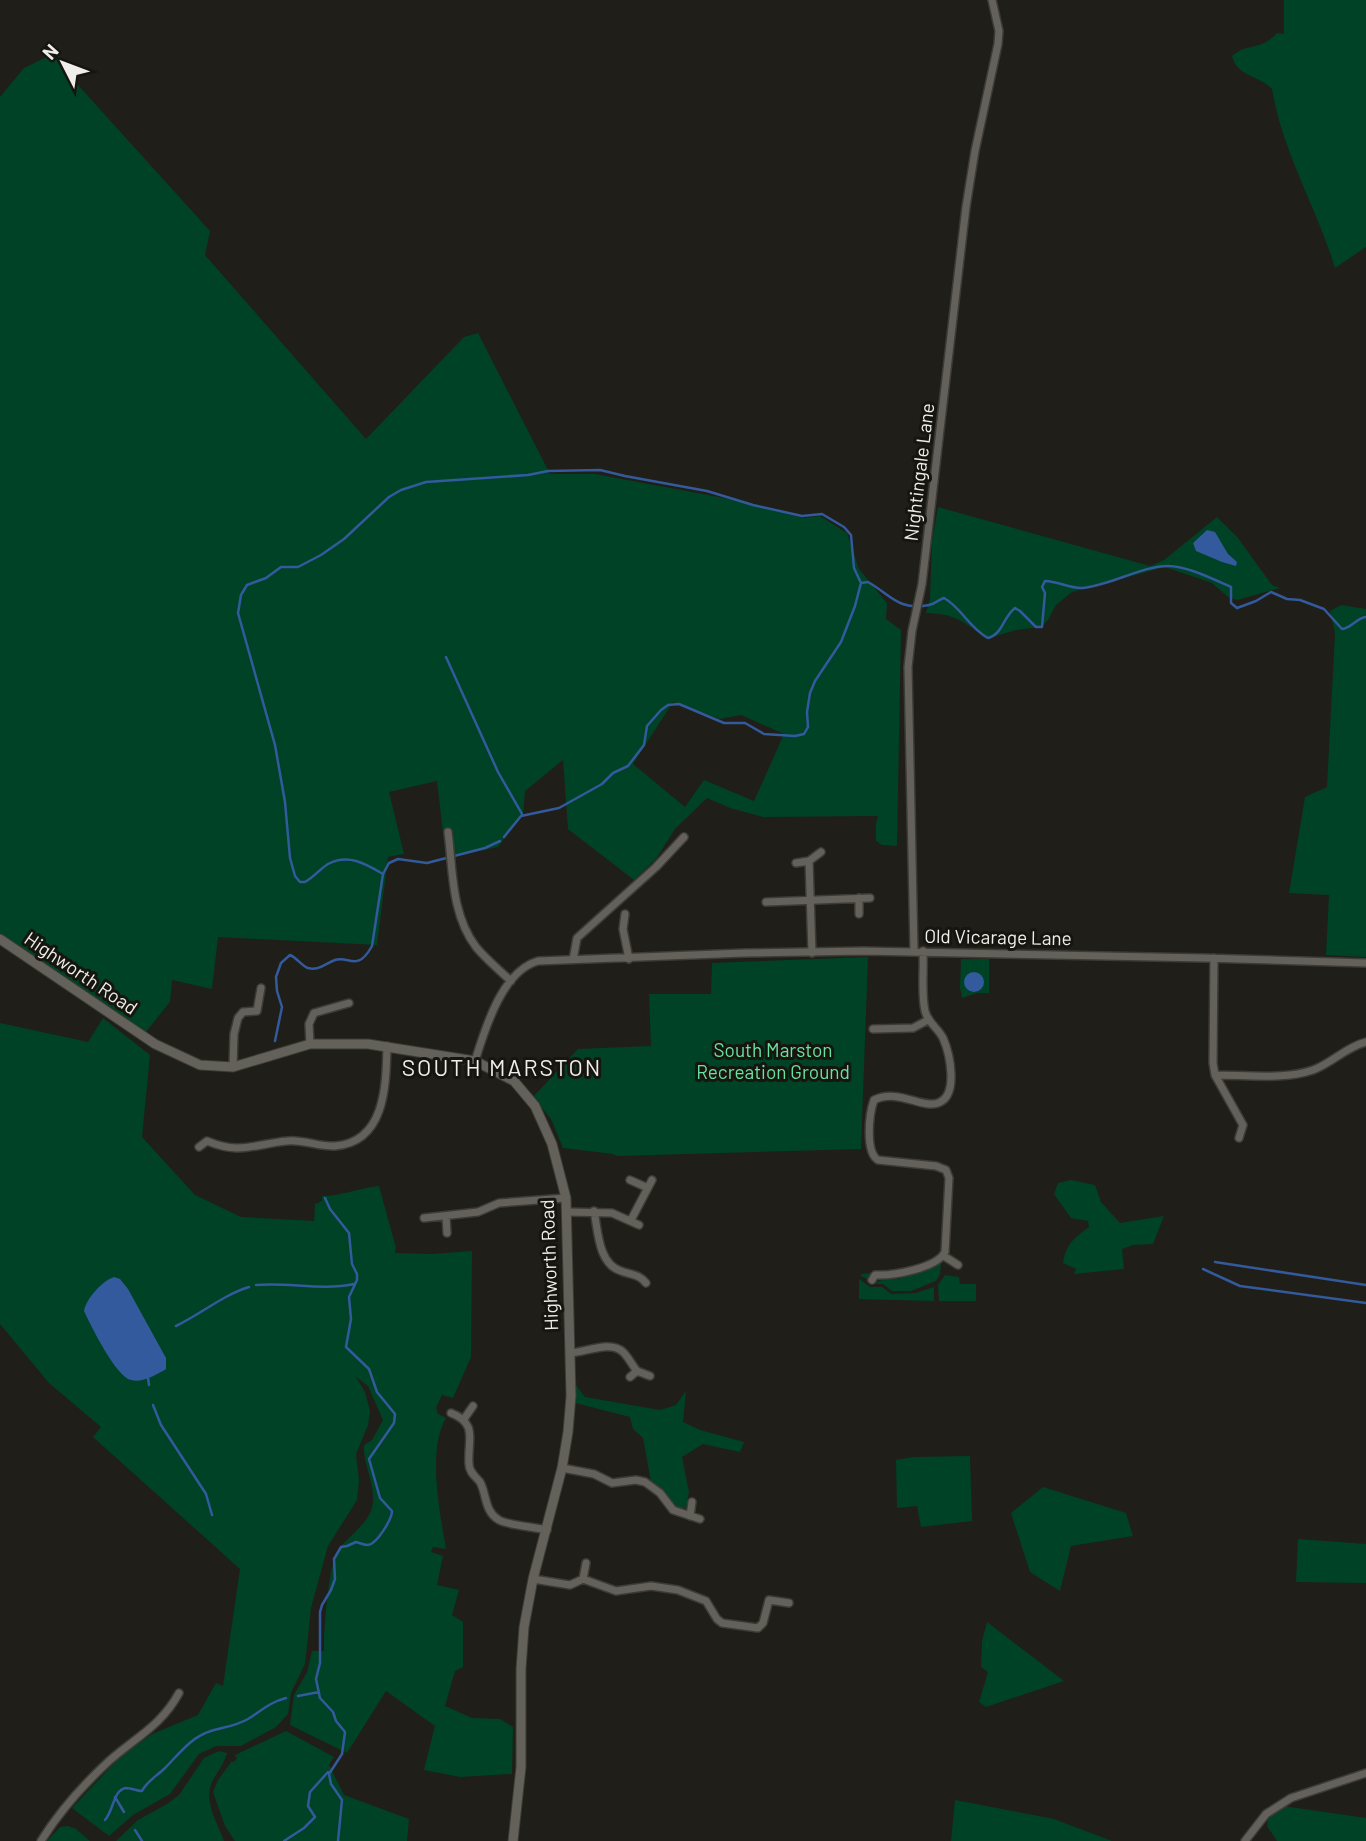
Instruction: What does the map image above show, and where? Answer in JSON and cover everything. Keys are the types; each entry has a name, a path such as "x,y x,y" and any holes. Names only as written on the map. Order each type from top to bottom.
{"street":[{"name":"Nightingale Lane","path":"914,951 908,667 912,631 920,599 966,207 998,44 999,31 992,0"},
{"path":"448,832 457,902 466,931 480,952 511,981"},
{"path":"573,960 577,938 656,867 684,837"},
{"path":"796,863 809,861 821,852"},
{"path":"809,861 812,953"},
{"path":"859,898 859,914"},
{"path":"766,902 870,898"},
{"path":"625,914 623,929 629,959"},
{"name":"Highworth Road","path":"0,939 165,1050 200,1065 233,1067 310,1044 387,1046 475,1061 514,1081 535,1106 552,1144 566,1198 570,1414 562,1468 533,1579 522,1653 521,1767 513,1841"},
{"name":"Old Vicarage Lane","path":"475,1061 495,1007 511,981 521,970 534,962 749,953 923,951 1366,963"},
{"path":"923,951 924,1004 928,1020 945,1046 950,1076 947,1095 934,1104 909,1098 877,1098 872,1108 869,1145 872,1155 878,1160 946,1170 949,1178 944,1256"},
{"path":"1214,958 1212,1054 1215,1075 1243,1125 1239,1138"},
{"path":"233,1067 237,1022 243,1012 257,1010 261,988"},
{"path":"310,1044 309,1024 314,1013 349,1003"},
{"path":"873,1029 913,1028 928,1020"},
{"path":"1215,1075 1300,1073 1322,1066 1366,1042"},
{"path":"207,1141 228,1148 245,1149 292,1140 329,1146 355,1140 371,1126 382,1103 387,1046"},
{"path":"206,1132 207,1141"},
{"path":"199,1147 207,1141"},
{"path":"630,1180 648,1188"},
{"path":"631,1220 652,1180"},
{"path":"424,1218 478,1212 499,1203 566,1198"},
{"path":"594,1211 608,1264 643,1280 645,1268"},
{"path":"567,1212 612,1213 639,1225"},
{"path":"446,1216 447,1233"},
{"path":"944,1256 958,1265"},
{"path":"872,1280 875,1275 904,1272 944,1256"},
{"path":"570,1353 611,1345 624,1353 634,1374 650,1376"},
{"path":"464,1419 473,1406"},
{"path":"451,1413 464,1419 470,1436 469,1468 481,1485 492,1514 505,1523 547,1530"},
{"path":"562,1468 594,1474 612,1483 636,1480 645,1482 660,1493 673,1510 700,1519"},
{"path":"690,1516 692,1502"},
{"path":"583,1579 586,1563"},
{"path":"533,1579 570,1586 583,1579 616,1591 662,1586 695,1595 709,1604 719,1621 758,1628 769,1600 789,1604"},
{"path":"41,1841 66,1807 95,1775 163,1718 179,1693"},
{"path":"1245,1841 1266,1814 1291,1798 1366,1773"}],"green space":[{"path":"1284,0 1366,0 1366,247 1335,268 1284,135 1272,89 1238,68 1232,56 1243,49 1265,43 1277,33 1284,34"},
{"path":"57,52 78,85 210,231 205,255 366,439 464,337 478,333 550,474 595,474 724,498 803,518 820,516 847,533 859,569 887,603 886,619 901,630 897,846 882,845 876,841 878,816 763,817 707,798 675,829 656,859 634,880 568,829 563,760 525,791 523,814 498,847 446,858 437,781 389,792 404,854 388,857 377,945 218,937 212,989 172,980 170,1002 145,1033 18,948 0,933 0,97 24,68","holes":["673,702 720,719 741,715 784,734 754,801 704,780 685,807 633,764"]},
{"path":"938,507 1150,566 1164,560 1217,517 1238,538 1272,585 1280,588 1237,600 1228,597 1212,583 1165,567 1072,592 1056,605 1041,627 1016,630 986,639 959,620 926,613 930,599 932,541"},
{"path":"1341,605 1366,609 1366,957 1326,955 1329,895 1289,893 1305,797 1327,787 1335,633 1330,611"},
{"name":"South Marston Recreation Ground","path":"868,957 861,1149 617,1156 563,1148 551,1119 533,1097 578,1049 651,1046 649,994 711,994 712,963"},
{"path":"961,959 989,959 989,993 977,993 962,998"},
{"path":"103,1018 150,1055 142,1137 195,1195 241,1217 314,1221 315,1204 322,1201 322,1196 379,1186 396,1248 395,1253 472,1251 471,1357 453,1398 442,1395 436,1408 438,1414 446,1418 440,1431 436,1464 438,1500 446,1549 433,1547 431,1552 443,1556 437,1585 459,1590 452,1615 463,1622 463,1667 455,1671 445,1706 472,1718 500,1719 513,1727 512,1774 460,1777 424,1770 435,1726 386,1691 347,1753 290,1725 294,1695 307,1672 312,1651 324,1651 327,1598 335,1557 341,1546 368,1518 373,1505 364,1445 372,1440 383,1420 368,1386 356,1377 365,1392 370,1411 368,1425 356,1454 359,1481 357,1500 328,1546 311,1608 305,1664 291,1693 288,1714 276,1727 241,1746 216,1746 199,1754 170,1794 133,1815 109,1836 72,1808 119,1758 152,1734 198,1715 216,1683 223,1686 240,1569 93,1437 101,1427 49,1383 0,1324 0,1023 88,1042"},
{"path":"1071,1180 1095,1185 1101,1202 1120,1223 1164,1216 1153,1244 1133,1245 1122,1249 1124,1269 1074,1274 1076,1269 1063,1263 1064,1256 1072,1242 1089,1227 1088,1221 1071,1218 1054,1194 1058,1183"},
{"path":"941,1263 936,1281 911,1291 892,1291 883,1284 875,1284 886,1279 898,1279"},
{"path":"871,1273 868,1281 861,1276 861,1274"},
{"path":"945,1275 959,1277 960,1284 976,1284 976,1301 939,1301 938,1285"},
{"path":"859,1279 870,1287 882,1287 891,1294 916,1293 934,1287 934,1301 859,1299"},
{"path":"575,1384 585,1397 660,1410 676,1405 686,1391 683,1422 700,1430 744,1442 740,1452 703,1444 682,1457 689,1492 686,1508 678,1508 651,1482 643,1438 633,1429 630,1417 575,1403"},
{"path":"970,1456 972,1521 921,1527 917,1506 897,1508 896,1460"},
{"path":"1043,1487 1126,1513 1133,1536 1071,1546 1060,1591 1030,1572 1011,1513"},
{"path":"1298,1539 1366,1544 1366,1583 1296,1582"},
{"path":"987,1622 1064,1681 986,1707 979,1702 988,1672 981,1667 982,1641"},
{"path":"286,1731 334,1757 329,1765 344,1795 409,1819 407,1841 235,1841 225,1826 213,1792 218,1780 237,1758 237,1754"},
{"path":"219,1751 227,1753 212,1782 209,1797 224,1841 116,1841 138,1820 179,1795 204,1758"},
{"path":"955,1800 1054,1819 1112,1841 951,1841"},
{"path":"1283,1806 1366,1818 1366,1841 1277,1841 1267,1826 1268,1818"},
{"path":"68,1826 90,1841 47,1841 60,1827"}],"water":[{"path":"1207,530 1215,532 1228,554 1237,562 1236,566 1196,551 1193,543"},
{"path":"974,972 981,975 984,982 981,989 974,992 967,989 964,982 967,975"},
{"path":"114,1277 120,1279 128,1289 166,1358 166,1369 143,1380 131,1380 118,1370 84,1311 95,1291"}],"waterway":[{"path":"383,874 363,864 343,860 328,864 305,882 300,882 295,876 290,858 285,802 275,745 238,613 241,595 247,585 266,578 281,567 298,567 321,555 344,539 389,497 426,482 528,475 548,471 600,470 707,491 802,516 822,514 844,527 851,535 854,568 861,583 841,642 810,693 808,727 804,734 764,734 745,723 724,723 679,704 668,705 647,726 644,745 628,766 559,808 521,816 504,837"},
{"path":"861,583 868,582 896,601 910,606 929,605 944,598 988,638 997,633 1015,608 1036,627 1042,627 1045,593 1042,587 1045,581 1083,588 1148,569 1168,566 1192,571 1231,587 1231,603 1237,608 1271,592 1324,609 1342,629 1366,617"},
{"path":"446,657 498,772 522,814"},
{"path":"275,1041 282,1007 276,977 281,963 290,955 312,969 335,960 362,959 372,946 383,874 389,863 398,859 427,863 485,848 500,841"},
{"path":"325,1198 349,1233 352,1264 357,1274 349,1297 351,1319 346,1347 369,1369 377,1392 395,1414 394,1423 369,1459 380,1498 392,1511 390,1520 372,1544 356,1542 341,1547 334,1559 335,1579 320,1612 320,1663 316,1679 320,1698 333,1712 345,1732 342,1754 329,1774 331,1784 342,1800 338,1841"},
{"path":"1215,1262 1366,1285"},
{"path":"1203,1269 1240,1286 1366,1303"},
{"path":"256,1285 329,1287 354,1284"},
{"path":"176,1326 249,1287"},
{"path":"148,1378 149,1385"},
{"path":"153,1405 161,1425 206,1494 212,1515"},
{"path":"298,1696 319,1692"},
{"path":"105,1820 118,1792 126,1788 142,1791 149,1781 197,1737 234,1725 286,1698"},
{"path":"284,1841 315,1817 308,1806 310,1792 328,1772"},
{"path":"115,1797 124,1812"},
{"path":"135,1830 142,1841"}],"district":[{"name":"SOUTH MARSTON","path":"502,1068"}]}
